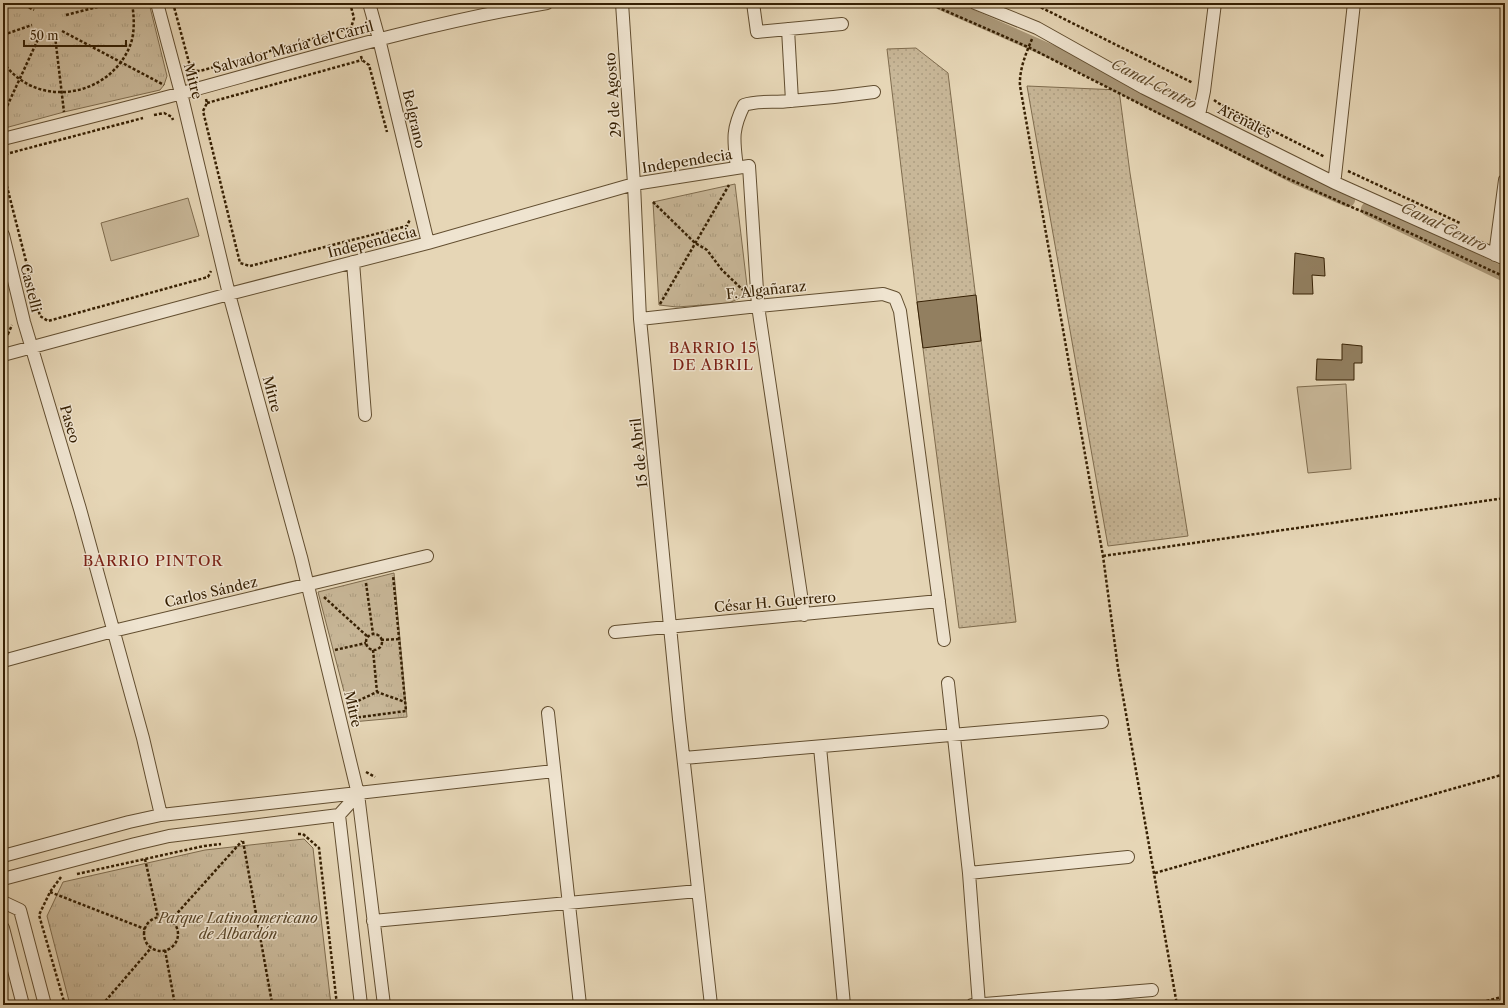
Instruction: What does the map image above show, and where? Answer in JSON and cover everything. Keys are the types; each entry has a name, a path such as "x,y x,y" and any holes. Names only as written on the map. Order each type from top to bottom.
{"street":[{"name":"Mitre","path":"157,3 181,93 229,294 308,584 358,794 384,1005"},
{"name":"Belgrano","path":"369,3 428,243"},
{"name":"Salvador María del Carril","path":"3,139 181,93 379,39 547,3"},
{"name":"29 de Agosto","path":"622,3 634,184"},
{"path":"753,3 756,32 842,24"},
{"name":"Arenales","path":"975,3 1037,28 1144,88 1333,182 1500,257"},
{"path":"1199,115 1204,91 1214,3"},
{"path":"1333,182 1335,176 1354,3"},
{"path":"788,29 792,101"},
{"path":"804,615 758,306 743,167 734,138 736,120 744,105 752,102 792,101 874,92"},
{"name":"Independecia","path":"3,355 229,294 428,243 634,184 743,167"},
{"path":"1500,257 1505,180"},
{"name":"15 de Abril","path":"634,184 640,319 679,719 711,1005"},
{"name":"Castelli","path":"3,235 24,322 32,347"},
{"path":"353,262 365,415"},
{"name":"F. Algañaraz","path":"640,319 883,294 895,298 900,311 939,601"},
{"name":"Paseo","path":"32,347 80,509 143,738 161,815"},
{"name":"Carlos Sández","path":"3,661 113,631 426,556"},
{"path":"939,601 944,640"},
{"name":"César H. Guerrero","path":"615,632 939,601"},
{"path":"948,683 969,873 976,1005 1152,990"},
{"path":"548,713 580,1005"},
{"path":"684,758 1102,722"},
{"path":"820,747 844,1005"},
{"path":"3,856 129,822 161,815 554,771"},
{"path":"3,879 169,836 339,815 358,794"},
{"path":"339,815 361,1005"},
{"path":"969,873 1128,858"},
{"path":"374,922 698,891"},
{"path":"3,902 20,910 45,1005"},
{"path":"3,928 23,1005"}],"path":[{"path":"20,3 34,10"},
{"path":"66,15 113,3"},
{"path":"3,62 7,68 20,80 39,90 61,93 84,89 105,79 121,62 131,42 134,20 132,3"},
{"path":"173,3 191,70 200,71 351,28 354,18 350,3"},
{"path":"928,3 1028,47 1280,175 1370,214 1505,277"},
{"path":"1032,3 1197,85 1218,103 1336,163 1354,174 1464,226"},
{"path":"3,35 32,25"},
{"path":"62,31 164,85"},
{"path":"3,115 40,35"},
{"path":"55,36 64,112"},
{"path":"1028,47 1022,68 1020,86 1103,556 1118,668 1177,1005"},
{"path":"362,60 207,103 203,111 240,263 250,266 407,226"},
{"path":"160,89 166,80"},
{"path":"57,114 72,110"},
{"path":"3,159 6,154 164,113"},
{"path":"3,171 40,316 48,321 208,277"},
{"path":"659,306 729,185"},
{"path":"653,202 695,243 707,250 722,270 748,294"},
{"path":"3,336 8,334"},
{"path":"1103,556 1505,498"},
{"path":"352,722 351,718 406,711 393,574"},
{"path":"366,580 373,634"},
{"path":"318,592 368,637"},
{"path":"373,634 378,636 381,640"},
{"path":"373,634 368,637 366,643 368,648 373,650 380,647 381,640"},
{"path":"381,640 400,639"},
{"path":"332,643 334,650 366,643"},
{"path":"373,650 377,692"},
{"path":"349,710 348,704 377,692 406,702"},
{"path":"364,771 373,777 380,777"},
{"path":"1155,873 1505,774"},
{"path":"295,835 302,834 319,848 337,1005"},
{"path":"235,842 250,840"},
{"path":"171,920 243,841"},
{"path":"243,841 272,1003 249,1005"},
{"path":"76,874 204,846 227,843"},
{"path":"146,859 158,917"},
{"path":"64,1005 39,915 50,892 60,878 68,876"},
{"path":"50,892 145,928"},
{"path":"158,917 165,917 171,920 176,926 178,933 176,941 172,947 165,950 151,948 146,942 144,936 145,928 148,923 152,919 158,917"},
{"path":"102,1005 151,948"},
{"path":"165,950 175,1005"},
{"path":"1472,1005 1505,996"}],"green space":[{"path":"3,3 149,3 167,76 164,85 160,90 64,112 3,128"},
{"path":"916,48 948,73 1016,622 959,628 917,302 887,49"},
{"path":"1027,86 1119,90 1130,173 1188,536 1108,546"},
{"path":"735,184 748,294 729,303 677,307 659,305 653,202"},
{"path":"188,198 199,236 111,261 101,223"},
{"path":"1346,384 1351,469 1308,473 1297,387"},
{"path":"394,573 407,717 352,722 318,592"},
{"name":"Parque Latinoamericano de Albardón","path":"304,839 313,848 331,1005 70,1005 47,916 63,882 205,850"}],"building":[{"path":"1295,253 1324,258 1325,276 1312,275 1313,294 1293,294"},
{"path":"976,295 981,341 923,348 917,302"},
{"path":"1342,344 1362,346 1362,363 1354,363 1354,380 1316,380 1317,359 1342,360"}],"waterway":[{"name":"Canal Centro","path":"941,3 1070,60 1295,177 1348,200"},
{"name":"Canal Centro","path":"1368,209 1505,275"}],"district":[{"name":"BARRIO 15 DE ABRIL","path":"713,356"},
{"name":"BARRIO PINTOR","path":"153,561"}]}
